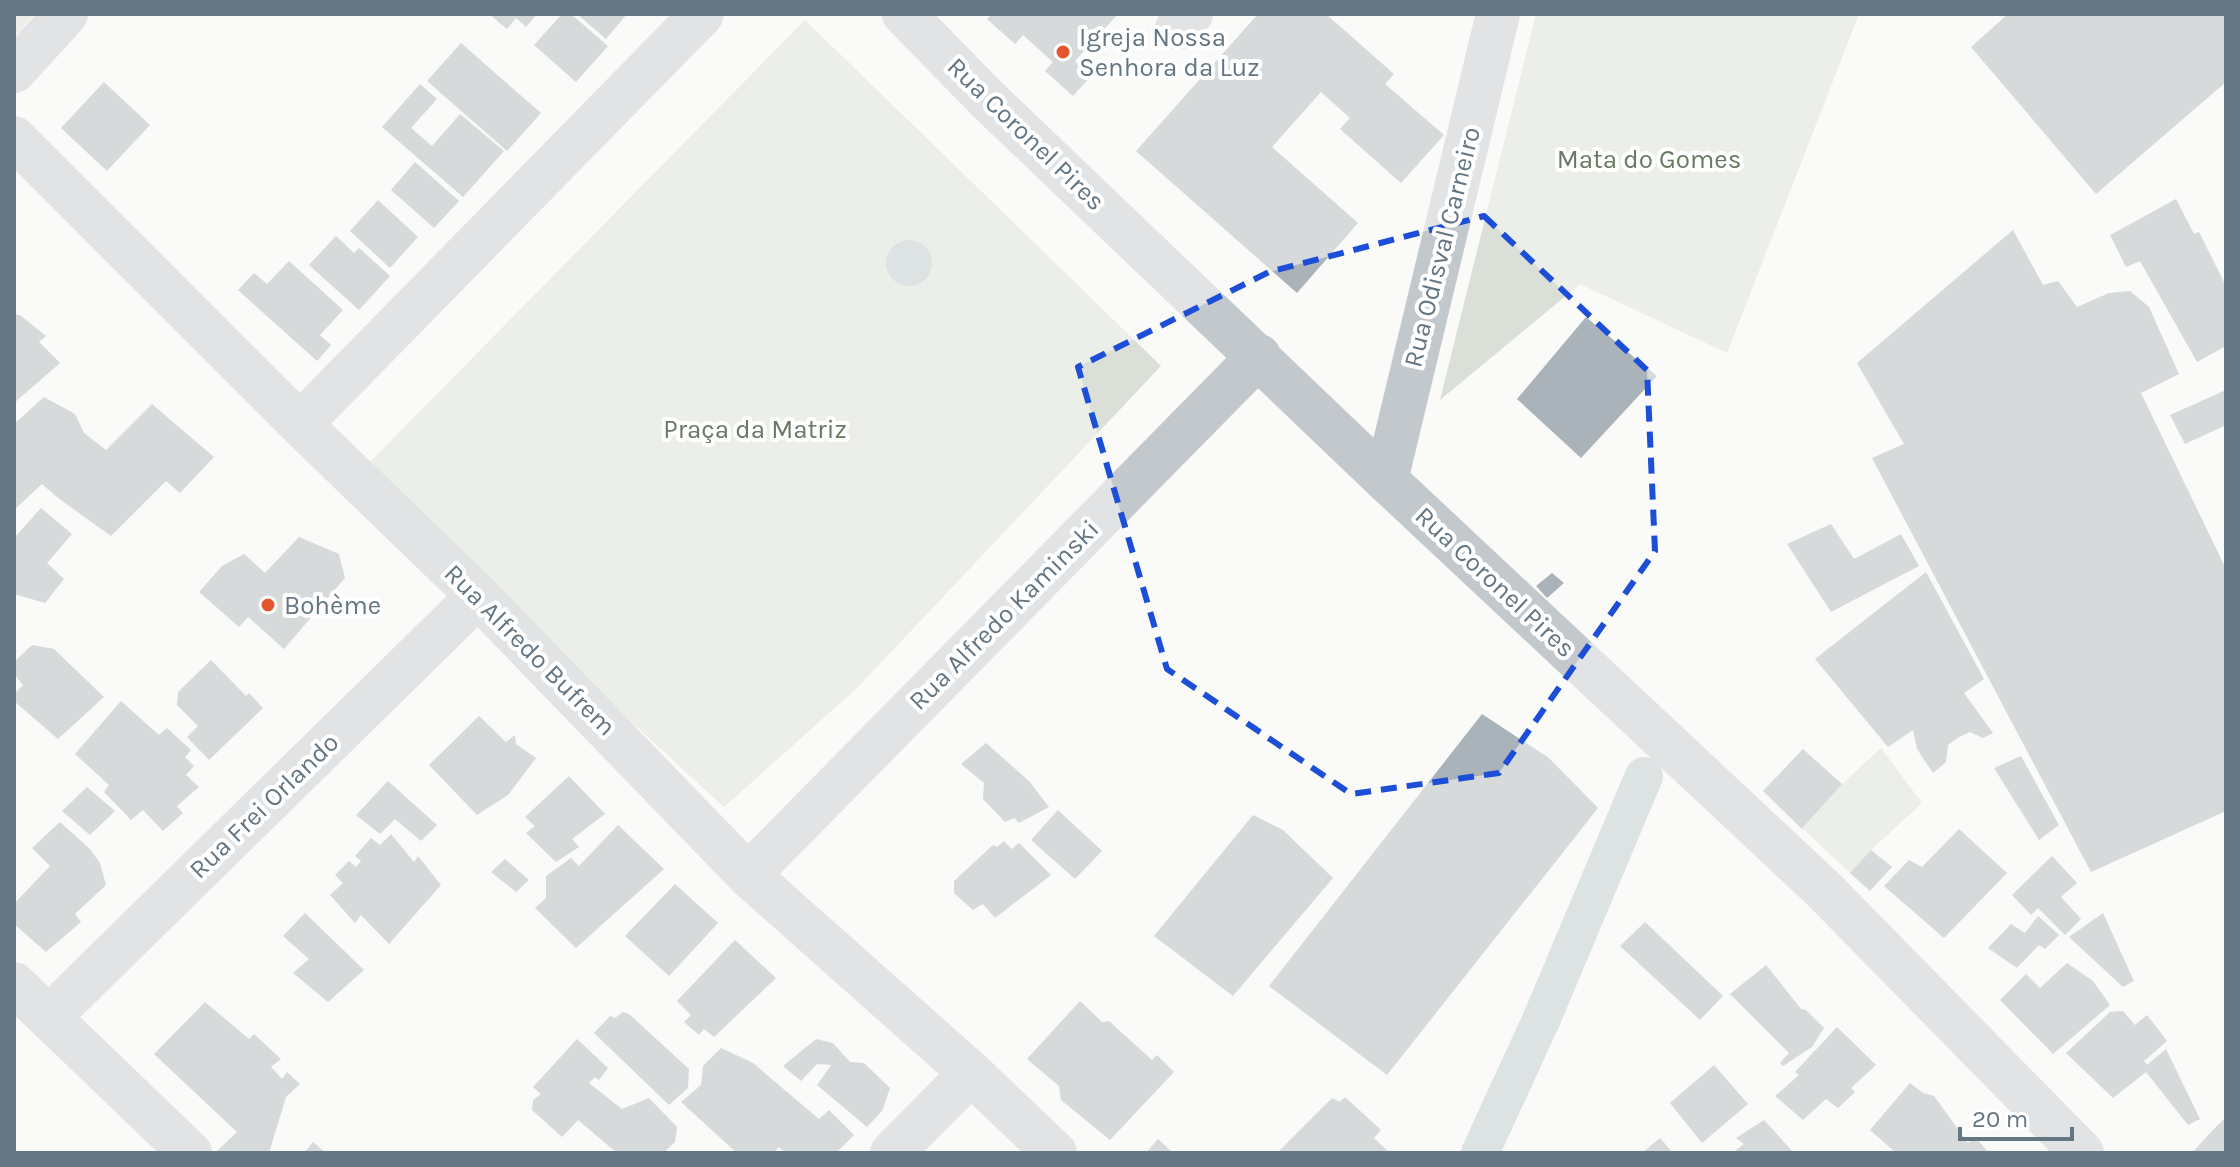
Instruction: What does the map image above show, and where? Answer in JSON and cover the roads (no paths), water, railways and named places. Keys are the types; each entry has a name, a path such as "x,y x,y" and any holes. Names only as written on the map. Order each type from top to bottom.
{"street":[{"path":"14,71 66,14"},
{"path":"300,424 702,14"},
{"name":"Rua Odisval Carneiro","path":"1386,480 1498,14"},
{"name":"Rua Coronel Pires","path":"915,18 986,98 1386,480 1824,890 2082,1153"},
{"name":"Rua Alfredo Bufrem","path":"14,138 300,424 478,596 748,875 971,1073 1055,1153"},
{"name":"Rua Alfredo Kaminski","path":"748,875 1259,356"},
{"name":"Rua Frei Orlando","path":"49,1017 478,596"},
{"path":"14,984 190,1153"},
{"path":"892,1153 971,1073"}],"waterway":[{"path":"1480,1153 1542,1018 1644,776"}],"place":[{"name":"Igreja Nossa Senhora da Luz","path":"1063,52"},
{"name":"Bohème","path":"268,605"}],"park label":[{"name":"Mata do Gomes","path":"1649,159"},
{"name":"Praça da Matriz","path":"755,429"}]}
